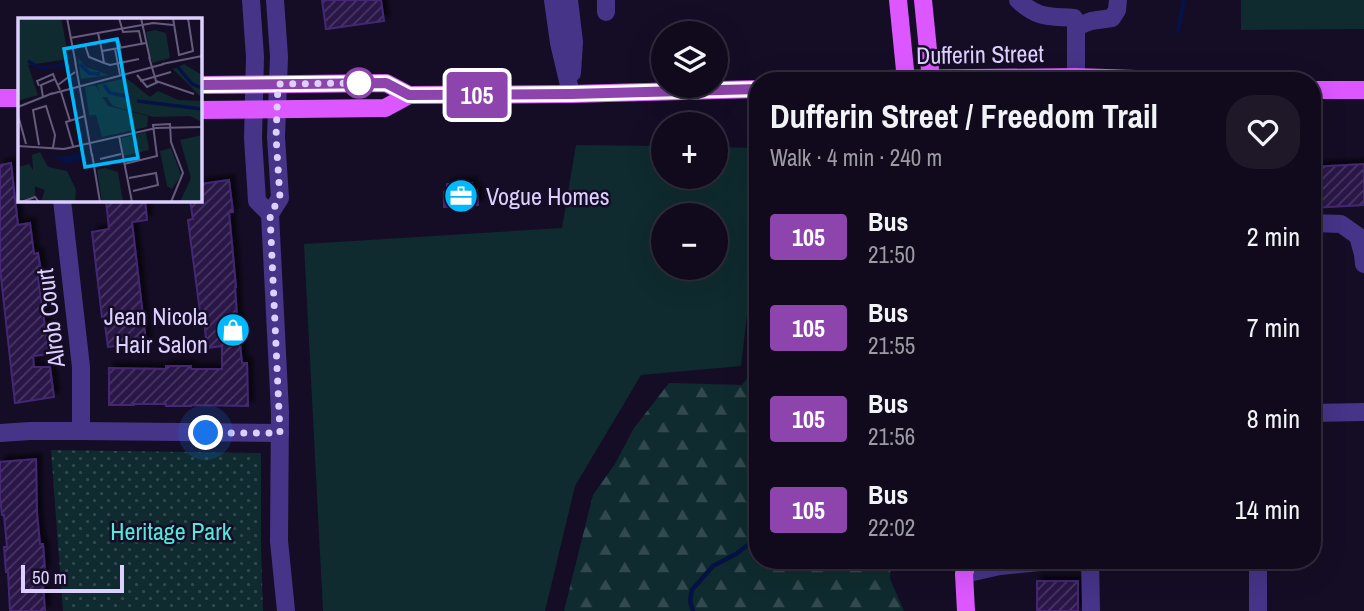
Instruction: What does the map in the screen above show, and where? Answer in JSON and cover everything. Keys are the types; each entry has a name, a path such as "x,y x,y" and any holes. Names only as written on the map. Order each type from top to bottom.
{"main road":[{"path":"898,0 905,72"},
{"path":"923,0 930,72"},
{"path":"201,85 386,83 409,95 749,89"},
{"path":"1321,90 1364,90"},
{"path":"201,110 385,108 409,95"},
{"path":"0,98 18,98"},
{"path":"961,569 966,611"}],"street":[{"path":"251,0 255,57 253,138 257,201 270,214"},
{"path":"275,0 279,57 276,137 280,198 270,214 280,433 279,531 286,611"},
{"path":"554,0 559,43 571,94"},
{"path":"569,0 574,42 571,94"},
{"path":"1018,0 1035,14 1047,18 1068,15 1091,21 1112,18 1117,10 1118,0"},
{"path":"1068,15 1075,72"},
{"name":"Alrob Court","path":"62,201 81,367 80,431"},
{"path":"1321,223 1341,224 1358,236 1364,264"},
{"path":"1321,413 1364,412"},
{"path":"0,433 280,433"},
{"path":"1090,569 1091,611"},
{"path":"1258,569 1258,611"}],"green space":[{"path":"1241,0 1364,0 1364,29 1241,30"},
{"path":"576,145 651,146 651,189 728,189 728,147 749,148 749,298 741,366 641,375 575,486 545,611 323,611 304,244 562,228"},
{"path":"749,376 749,569 891,569 890,579 904,611 564,611 593,495 615,464 634,428 669,383 742,385"},
{"name":"Heritage Park","path":"51,450 261,453 263,611 63,611"}],"building":[{"path":"322,0 381,0 384,21 326,29"},
{"path":"11,163 18,225 30,223 34,254 38,253 42,278 38,278 49,354 33,356 34,367 50,367 54,397 15,403 0,268 0,165"},
{"path":"1364,164 1364,205 1321,207 1321,166"},
{"path":"229,180 233,212 229,212 237,316 242,363 247,363 248,406 109,405 109,368 166,369 166,366 191,366 191,369 222,369 222,346 207,348 188,220 193,219 190,201 201,201 201,184"},
{"path":"472,183 472,190 477,190 478,205 444,207 447,184"},
{"path":"106,201 145,201 147,220 132,222 146,342 108,347 92,232 109,229"},
{"path":"36,459 37,513 45,570 42,570 45,611 10,611 4,547 7,547 0,497 0,462"},
{"path":"1037,581 1078,581 1078,611 1037,611"}],"waterway":[{"path":"1178,31 1184,0"},
{"path":"693,611 690,601 692,590 713,566 749,544"}],"bus line":[{"name":"105","path":"201,85 386,83 409,95 749,89"}],"place":[{"name":"Vogue Homes","path":"461,196"},
{"name":"Jean Nicola Hair Salon","path":"233,330"}],"route":[{"path":"206,433 280,433 270,214 280,198 276,137 278,84 359,83"}]}
